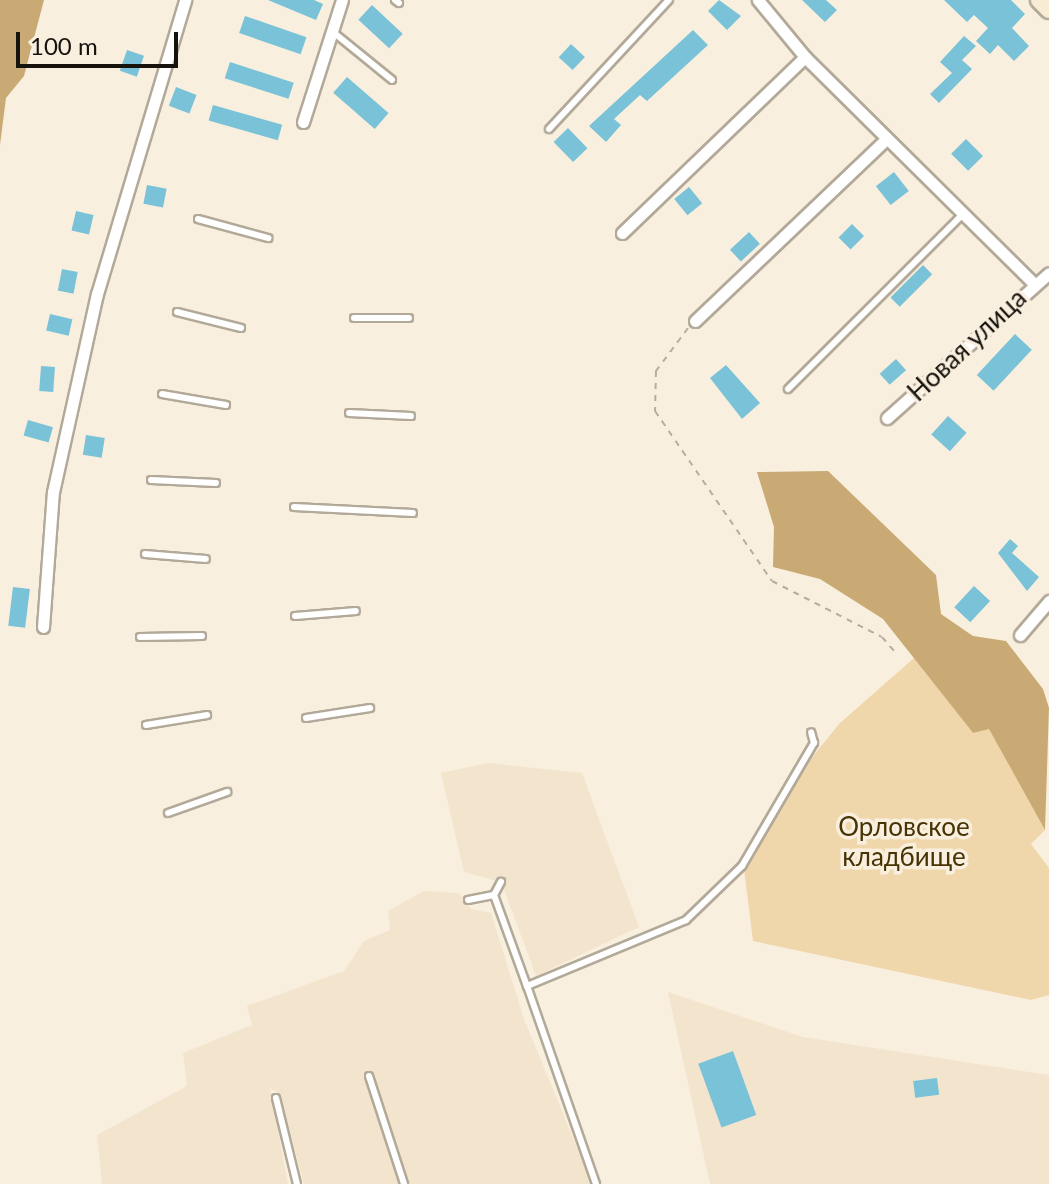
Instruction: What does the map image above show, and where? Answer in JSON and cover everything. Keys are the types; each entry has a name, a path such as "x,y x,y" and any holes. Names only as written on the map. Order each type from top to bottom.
{"main road":[{"path":"1039,0 1049,10"}],"street":[{"path":"43,627 53,492 97,294 185,0"},
{"path":"303,122 342,0"},
{"path":"758,0 805,57 886,139 967,210 1033,283"},
{"path":"622,233 805,57"},
{"path":"695,321 886,139"},
{"name":"Новая улица","path":"887,418 1033,283 1049,273"},
{"path":"1020,635 1049,601"}],"lane":[{"path":"549,129 669,0"},
{"path":"332,31 392,80"},
{"path":"788,389 967,210"},
{"path":"198,219 268,238"},
{"path":"177,312 241,328"},
{"path":"354,318 409,318"},
{"path":"162,394 226,405"},
{"path":"349,413 411,416"},
{"path":"151,480 216,483"},
{"path":"294,507 413,513"},
{"path":"145,554 206,559"},
{"path":"295,616 356,611"},
{"path":"140,637 202,636"},
{"path":"306,718 370,708"},
{"path":"146,725 207,715"},
{"path":"527,986 686,920 742,866 814,743 811,732"},
{"path":"168,813 227,792"},
{"path":"501,882 494,895 596,1184"},
{"path":"468,900 494,895"},
{"path":"369,1076 404,1184"},
{"path":"276,1098 297,1184"}],"path":[{"path":"695,321 656,371 655,411 772,581 882,637 897,654"}],"shaded area":[{"path":"0,0 44,0 24,76 6,98 0,145"},
{"path":"828,471 936,575 941,614 973,636 1006,641 1043,689 1049,708 1045,830 989,729 973,733 883,619 820,579 773,567 774,527 757,472"},
{"path":"488,763 582,773 639,927 536,976 501,882 464,872 441,773"},
{"path":"424,891 459,893 471,909 491,913 524,1019 592,1184 405,1184 372,1071 363,1074 400,1184 304,1184 280,1095 270,1088 288,1184 102,1184 97,1135 187,1086 183,1053 252,1025 247,1006 344,971 364,941 390,930 388,911"},
{"path":"668,992 803,1037 1049,1075 1049,1184 710,1184"}],"green space":[{"name":"Орловское кладбище","path":"914,658 973,733 989,728 1045,830 1031,844 1049,868 1049,995 1031,1000 753,941 744,869 795,778 840,723"}],"building":[{"path":"268,0 314,0 323,4 316,20"},
{"path":"719,0 741,16 727,30 708,11"},
{"path":"802,0 826,0 837,10 825,22"},
{"path":"944,0 1011,0 1025,14 1012,28 1029,46 1014,61 998,45 990,54 976,41 988,28 974,15 967,22"},
{"path":"372,5 403,34 389,48 358,20"},
{"path":"245,16 306,37 301,54 239,33"},
{"path":"693,30 708,45 647,101 640,95 614,119 621,125 606,142 589,126"},
{"path":"964,36 976,46 962,60 972,69 939,103 930,94 952,73 940,62"},
{"path":"571,44 585,57 573,70 559,57"},
{"path":"127,50 144,56 137,77 120,71"},
{"path":"230,62 294,83 288,99 225,78"},
{"path":"347,77 389,113 375,129 333,93"},
{"path":"176,87 197,95 189,114 169,106"},
{"path":"213,105 282,125 278,140 209,120"},
{"path":"568,128 587,148 573,162 554,142"},
{"path":"966,139 983,156 968,171 951,154"},
{"path":"894,172 909,191 891,205 876,186"},
{"path":"147,185 167,189 163,207 143,204"},
{"path":"689,187 702,203 687,215 674,199"},
{"path":"76,211 94,215 89,235 72,230"},
{"path":"852,224 864,236 851,249 839,237"},
{"path":"749,232 760,244 741,261 730,250"},
{"path":"923,265 932,274 900,307 890,298"},
{"path":"62,269 78,272 74,294 58,291"},
{"path":"50,314 72,319 69,336 46,331"},
{"path":"1015,334 1032,350 994,391 977,375"},
{"path":"896,359 906,370 890,385 880,374"},
{"path":"726,365 760,403 742,419 710,378"},
{"path":"41,366 55,367 53,392 39,391"},
{"path":"948,416 967,433 950,451 931,435"},
{"path":"28,420 53,427 49,443 24,435"},
{"path":"86,435 105,438 102,458 83,455"},
{"path":"1010,539 1018,546 1012,553 1039,577 1027,591 998,553"},
{"path":"974,586 990,601 970,622 954,607"},
{"path":"13,587 30,589 25,628 8,626"},
{"path":"733,1051 756,1115 721,1128 698,1064"},
{"path":"937,1078 939,1095 915,1098 913,1081"}]}
